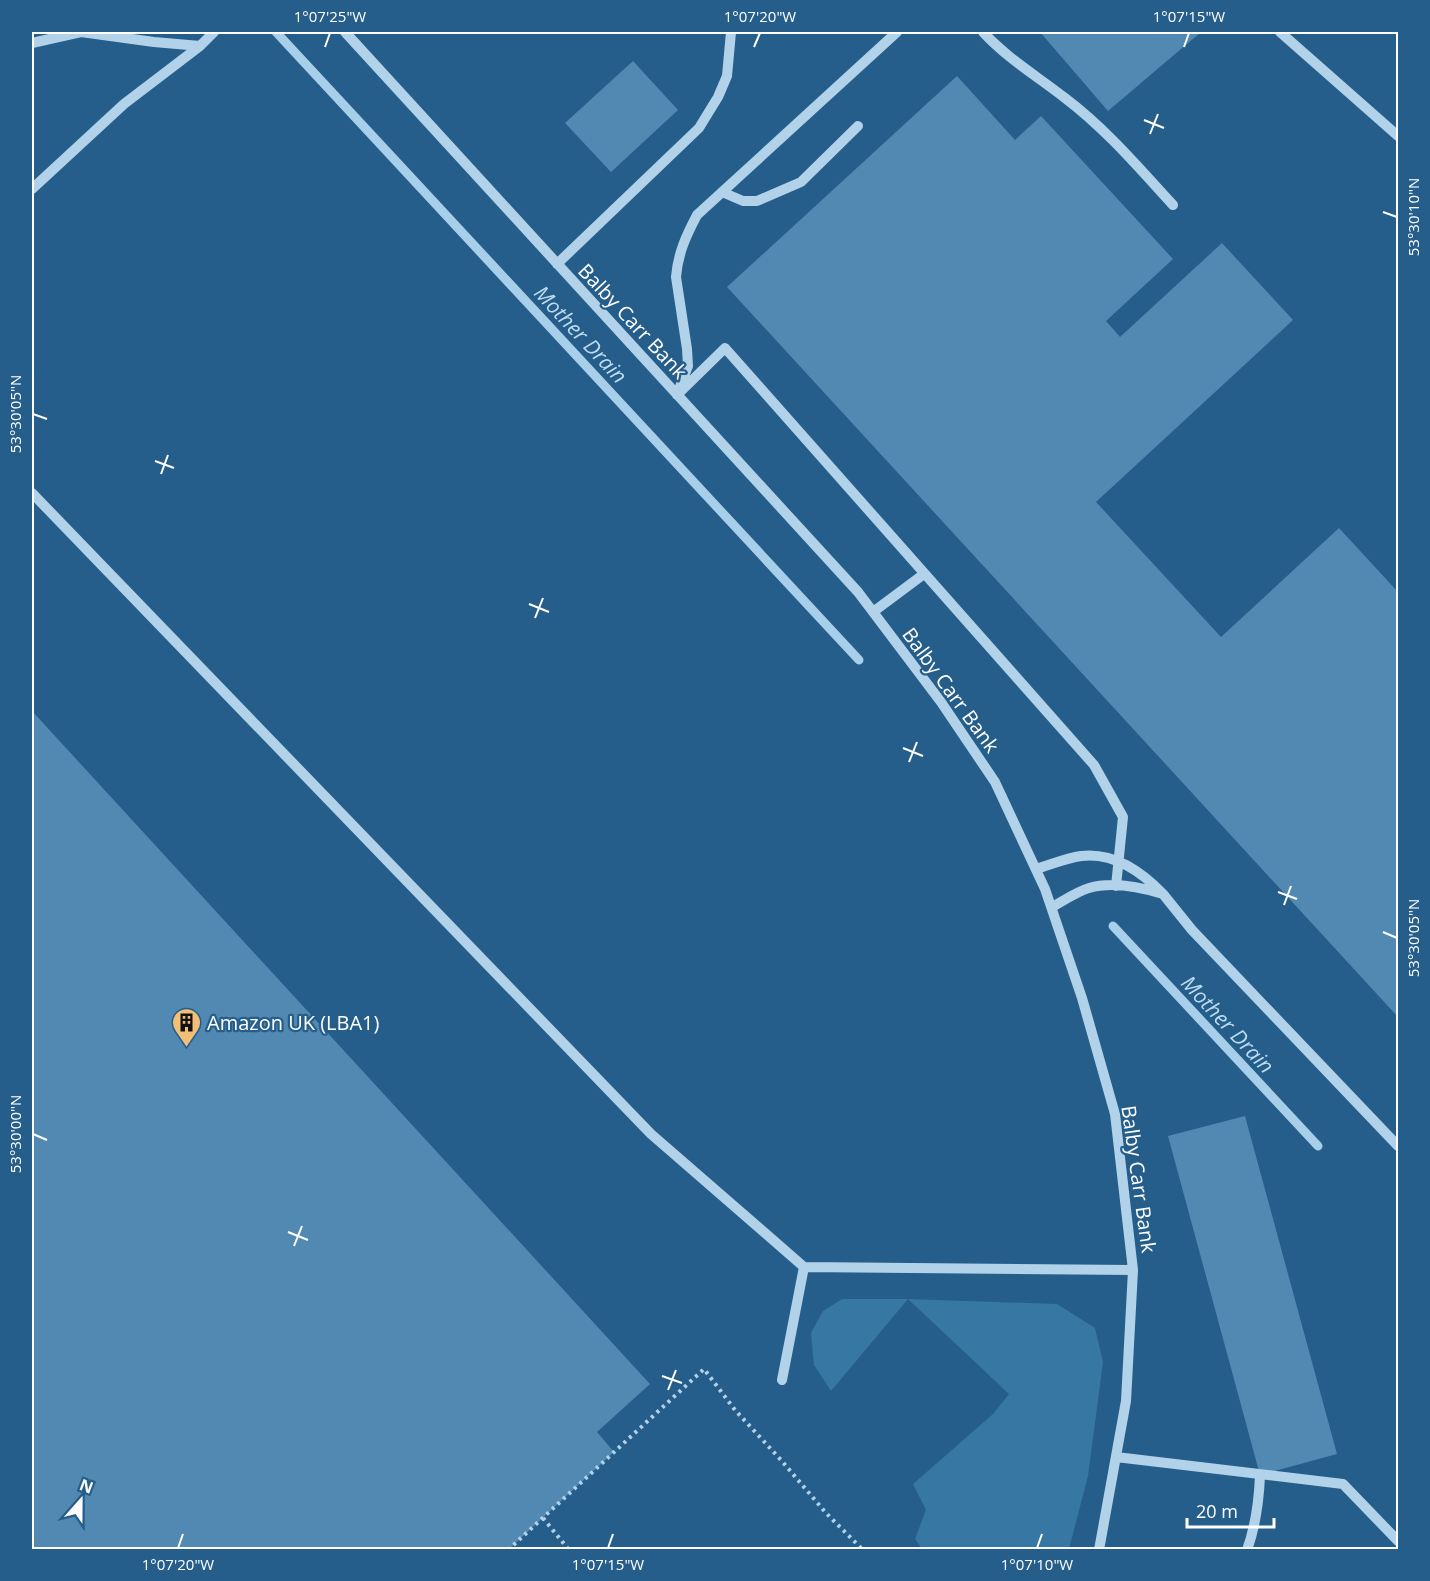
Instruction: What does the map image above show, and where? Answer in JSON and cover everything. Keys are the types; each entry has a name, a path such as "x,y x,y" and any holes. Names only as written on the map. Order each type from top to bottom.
{"street":[{"path":"32,43 81,32 200,46"},
{"path":"32,189 124,104 200,46 214,32"},
{"name":"Balby Carr Bank","path":"345,32 858,592 941,702 995,782 1052,907 1082,998 1115,1114 1133,1270 1126,1401 1099,1550"},
{"path":"557,264 699,128 718,97 727,76 731,32"},
{"path":"677,395 688,366 676,277 677,266 683,241 697,215 897,32"},
{"path":"983,32 1023,69 1065,98 1104,131 1173,205"},
{"path":"1280,32 1398,136"},
{"path":"722,192 743,201 757,201 801,182 858,126"},
{"path":"677,395 725,348 1094,765 1123,817 1116,886"},
{"path":"32,493 651,1134 804,1267 1133,1270"},
{"path":"873,612 924,573"},
{"path":"1036,869 1081,856 1099,856 1119,861 1148,879 1192,930 1398,1146"},
{"path":"1052,907 1088,888 1141,887 1163,894"},
{"path":"782,1380 804,1267"},
{"path":"1116,1457 1343,1484 1398,1541"},
{"path":"1247,1550 1259,1502 1260,1475"}],"path":[{"path":"508,1550 704,1369 735,1410 782,1460 826,1513 863,1550"},
{"path":"543,1518 569,1550"}],"shaded area":[{"path":"842,1299 908,1299 831,1391 814,1365 811,1333 823,1311"},
{"path":"908,1299 1057,1304 1095,1328 1103,1362 1088,1476 1069,1549 922,1549 915,1539 926,1510 913,1484 993,1414 1009,1394"}],"building":[{"path":"1040,32 1201,32 1108,111"},
{"path":"633,61 678,110 611,172 565,123"},
{"path":"957,76 1015,140 1041,116 1173,259 1106,321 1120,337 1222,243 1293,320 1096,502 1221,637 1339,528 1398,592 1398,1017 727,287"},
{"name":"Amazon UK (LBA1)","path":"32,711 650,1384 597,1432 614,1452 508,1550 32,1550"},
{"path":"1245,1116 1337,1454 1260,1475 1168,1136"}],"waterway":[{"name":"Mother Drain","path":"276,32 859,660"},
{"name":"Mother Drain","path":"1113,926 1318,1146"}],"place":[{"name":"Amazon UK (LBA1)","path":"186,1048"}]}
